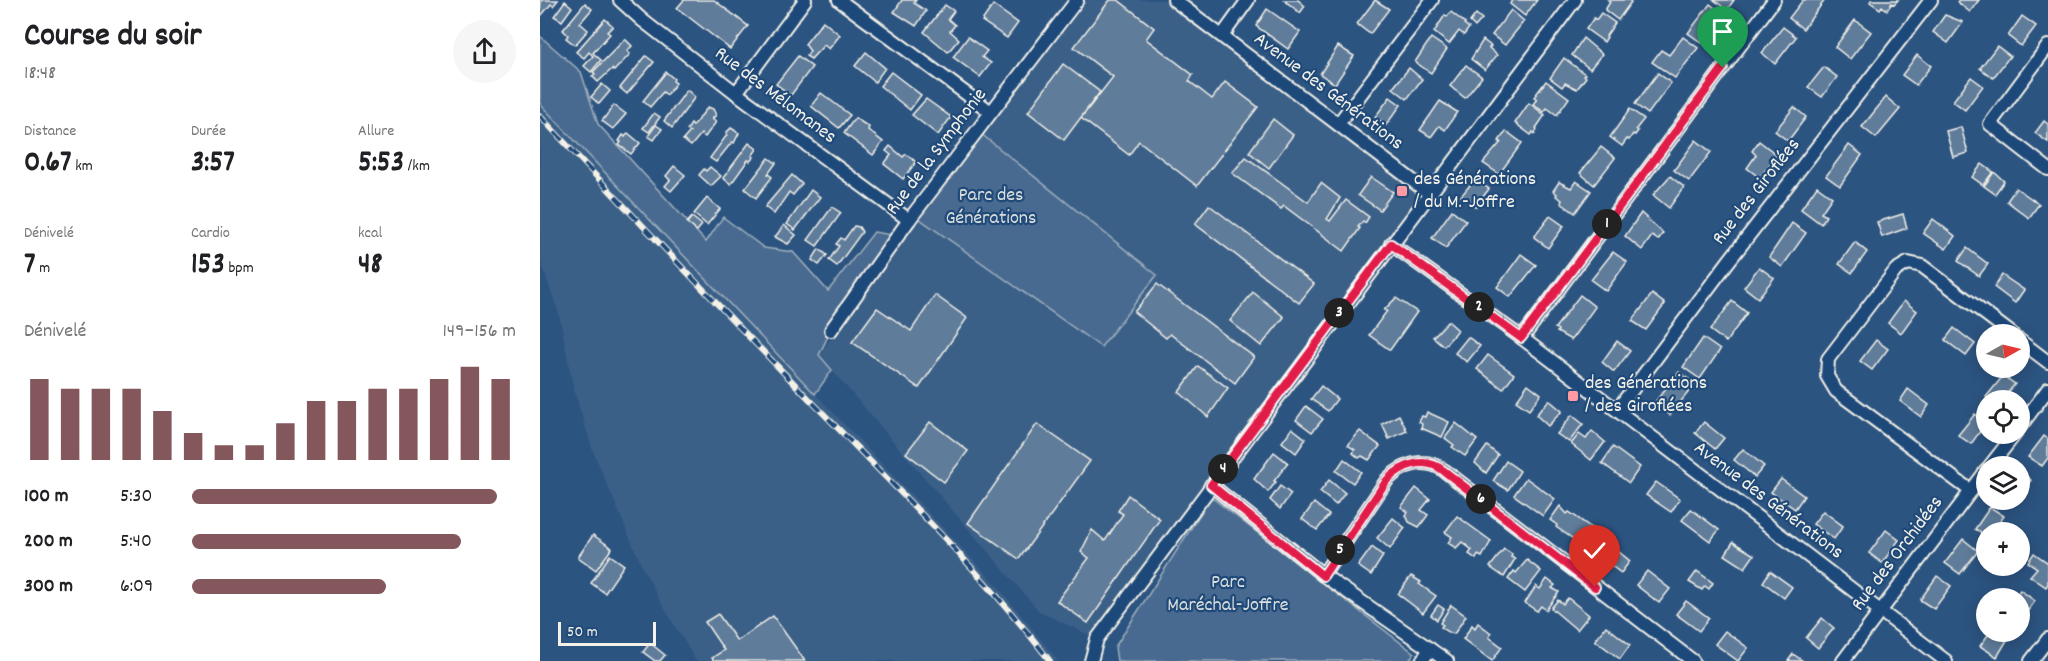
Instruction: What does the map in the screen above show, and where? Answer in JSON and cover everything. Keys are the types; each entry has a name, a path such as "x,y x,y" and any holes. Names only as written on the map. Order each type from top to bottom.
{"street":[{"name":"Rue des Mélomanes","path":"620,0 642,20 736,93 909,220"},
{"path":"736,93 805,0"},
{"path":"839,0 991,112"},
{"name":"Rue de la Symphonie","path":"831,330 909,220 1077,0"},
{"name":"Avenue des Générations","path":"1174,0 1430,194"},
{"path":"1222,36 1248,0"},
{"path":"1338,124 1432,0"},
{"path":"1091,661 1097,639 1575,0"},
{"path":"1521,338 1774,0"},
{"name":"Rue des Giroflées","path":"1617,410 1930,0"},
{"path":"2048,46 1990,124 2048,169"},
{"name":"Avenue des Générations","path":"1391,244 1617,410 1946,661"},
{"path":"1971,490 1836,391 1827,376 1828,359 1896,270 1908,263 1922,266 1999,324"},
{"path":"2030,348 2048,362"},
{"path":"2030,413 2048,389"},
{"path":"1323,576 1387,480 1410,464 1430,463 1444,471 1693,661"},
{"name":"Rue des Orchidées","path":"1843,661 1879,610 1976,484"},
{"path":"1211,485 1323,576 1447,661"},
{"path":"2031,661 2048,639"},
{"path":"1422,661 1430,649"}],"shaded area":[{"path":"1079,0 1174,0 1430,194 1097,639 1039,611 819,355 917,217"},
{"path":"540,104 994,582 1058,661 696,661 641,564 593,451 574,390 559,314 540,259"}],"green space":[{"path":"540,36 581,72 598,124 706,242 723,217 764,248 793,252 828,291 874,232 898,236 831,330 819,355 832,370 815,394 540,104"},
{"name":"Parc des Générations","path":"980,133 1157,275 1101,347 917,217"},
{"name":"Parc Maréchal-Joffre","path":"1211,497 1414,653 1409,661 1117,661 1115,647"}],"building":[{"path":"541,0 558,0 553,6 551,4 540,17"},
{"path":"684,0 714,0 748,26 730,49 677,8"},
{"path":"902,0 916,0 914,3 926,11 916,26 894,12"},
{"path":"1110,0 1118,0 1154,28 1146,39 1193,75 1189,81 1212,99 1225,82 1258,107 1197,186 1139,141 1129,155 1081,118 1113,77 1074,47"},
{"path":"1284,0 1298,0 1305,6 1300,13"},
{"path":"1375,0 1389,9 1370,34 1357,24"},
{"path":"1512,0 1537,0 1525,16 1510,4"},
{"path":"1608,0 1629,0 1631,2 1618,20 1605,10 1610,2"},
{"path":"1714,0 1734,0 1727,10"},
{"path":"1803,0 1825,0 1803,29 1789,18"},
{"path":"1871,0 1898,0 1892,3 1887,10 1882,6 1880,9 1870,2"},
{"path":"1959,0 1979,0 1970,12 1957,2"},
{"path":"565,1 572,7 562,21 554,16"},
{"path":"585,3 592,9 580,23 588,30 575,45 566,38 568,35 563,30"},
{"path":"1710,4 1724,15 1702,43 1688,33"},
{"path":"945,5 954,11 948,19 955,25 950,31 959,39 948,52 924,32"},
{"path":"993,5 1018,23 1007,38 982,21"},
{"path":"1267,9 1300,32 1288,49 1256,26"},
{"path":"1511,10 1524,21 1505,45 1492,35"},
{"path":"1451,12 1469,28 1464,35 1459,31 1449,44 1434,32 1445,15 1447,17"},
{"path":"1601,13 1615,23 1604,42 1586,29"},
{"path":"1476,14 1482,19 1475,27 1470,22"},
{"path":"1945,15 1963,22 1948,43 1933,32"},
{"path":"2022,16 2036,26 2021,46 2008,36"},
{"path":"605,19 613,26 607,32 610,34 593,53 601,60 591,72 584,66 593,56 589,52 584,58 576,52"},
{"path":"1855,20 1871,32 1850,59 1835,47"},
{"path":"823,21 840,35 829,49 824,45 811,59 806,56 810,51 805,44"},
{"path":"1783,27 1796,37 1775,64 1762,53"},
{"path":"968,37 987,51 982,57 991,63 980,77 953,57"},
{"path":"1683,37 1698,48 1675,78 1652,62 1661,50 1669,55"},
{"path":"1431,38 1447,49 1431,73 1415,62"},
{"path":"1583,38 1602,54 1590,69 1572,55"},
{"path":"625,39 632,46 627,51 630,54 614,71 612,69 598,82 592,76 595,74 593,72"},
{"path":"1483,40 1497,55 1485,70 1471,59"},
{"path":"1338,46 1354,56 1335,84 1320,74"},
{"path":"1997,46 2010,56 1993,78 1980,68"},
{"path":"866,52 885,68 875,82 855,66"},
{"path":"1917,55 1931,66 1916,85 1902,75"},
{"path":"646,56 654,62 627,94 620,88"},
{"path":"798,56 812,67 791,95 776,84"},
{"path":"1564,58 1585,74 1586,77 1577,89 1565,83 1562,87 1550,78"},
{"path":"1063,64 1100,92 1064,140 1028,112"},
{"path":"1466,65 1482,77 1465,98 1450,86"},
{"path":"1824,67 1837,77 1822,97 1808,87"},
{"path":"1409,68 1422,79 1407,99 1393,88"},
{"path":"666,72 676,83 667,95 663,92 650,107 643,101"},
{"path":"891,72 921,95 910,110 880,86"},
{"path":"1658,73 1671,83 1648,114 1635,104"},
{"path":"1971,77 1983,86 1965,110 1953,101"},
{"path":"1546,81 1569,98 1557,115 1547,108 1544,112 1533,104 1537,99 1534,97"},
{"path":"602,84 610,91 599,104 591,97"},
{"path":"687,90 695,97 672,128 664,121"},
{"path":"821,93 850,115 839,128 811,106"},
{"path":"1390,97 1401,105 1386,125 1375,117"},
{"path":"1886,97 1900,109 1876,138 1862,127"},
{"path":"926,99 951,117 938,135 912,115"},
{"path":"1440,101 1457,112 1445,130 1439,126 1431,137 1420,130"},
{"path":"1529,103 1545,115 1536,128 1535,134 1533,132 1531,135 1515,123"},
{"path":"614,105 626,114 613,129 602,121"},
{"path":"708,107 713,109 716,115 712,119 716,122 705,137 701,134 691,146 683,140 690,132 687,130"},
{"path":"1794,107 1806,117 1788,141 1775,131"},
{"path":"1630,109 1644,119 1636,129 1638,131 1635,135 1627,139 1622,146 1610,137"},
{"path":"654,113 660,117 649,132 643,128"},
{"path":"855,118 869,127 868,130 883,142 873,155 844,133"},
{"path":"1273,119 1293,135 1269,168 1249,152"},
{"path":"2044,121 2048,124 2048,142 2035,133"},
{"path":"656,125 662,129 654,140 648,136"},
{"path":"1961,127 1968,153 1953,157 1946,131"},
{"path":"731,128 739,133 734,143 732,142 716,162 710,158"},
{"path":"1506,131 1522,143 1499,174 1483,163 1501,142 1499,141"},
{"path":"628,133 640,143 631,154 619,145 623,135 625,137"},
{"path":"1696,140 1711,152 1689,181 1674,170"},
{"path":"1759,141 1777,155 1760,178 1747,168 1756,155 1752,151"},
{"path":"749,143 757,149 752,156 754,157 748,160 731,184 723,178"},
{"path":"1849,145 1862,155 1840,186 1826,176"},
{"path":"890,146 903,157 906,154 916,162 903,179 884,164 891,155 886,151"},
{"path":"1601,147 1615,158 1594,185 1580,173"},
{"path":"1246,157 1308,202 1321,183 1340,198 1327,219 1330,221 1346,200 1369,217 1358,227 1360,228 1344,251 1284,206 1281,209 1232,173"},
{"path":"769,158 776,163 768,174 772,177 756,198 745,189"},
{"path":"1982,164 1993,172 1983,185 1972,177"},
{"path":"674,166 685,175 671,191 665,186 670,180 666,176"},
{"path":"710,167 721,176 711,186 699,175 704,169 706,171"},
{"path":"1994,172 2004,181 1995,194 1984,186"},
{"path":"792,175 802,184 793,195 789,192 774,214 765,207"},
{"path":"1670,176 1684,187 1669,208 1653,195"},
{"path":"1371,177 1393,192 1380,210 1358,195"},
{"path":"1475,179 1489,189 1482,198 1484,200 1476,207 1461,196"},
{"path":"1576,181 1591,191 1575,213 1561,203 1562,200 1553,191 1559,182 1571,188"},
{"path":"1817,186 1832,197 1821,213 1826,216 1821,224 1801,209"},
{"path":"2016,188 2039,204 2029,218 2007,201"},
{"path":"811,190 820,197 795,230 787,224"},
{"path":"707,198 720,209 707,225 694,214"},
{"path":"1209,205 1314,284 1299,303 1195,224"},
{"path":"832,207 841,213 817,246 808,240"},
{"path":"1452,210 1466,221 1446,248 1432,238"},
{"path":"1641,213 1663,233 1658,240 1652,236 1642,250 1625,236"},
{"path":"1903,214 1907,228 1882,237 1877,222"},
{"path":"1550,216 1564,226 1548,248 1534,237"},
{"path":"692,217 702,225 697,231 687,223"},
{"path":"1933,219 1955,236 1946,249 1923,233"},
{"path":"1792,223 1806,233 1782,267 1769,257"},
{"path":"784,225 796,235 788,244 775,237"},
{"path":"854,226 859,227 862,232 837,266 829,260 839,246 836,244 841,238 844,240"},
{"path":"1855,242 1867,252 1852,273 1839,264"},
{"path":"1967,248 1988,264 1979,276 1958,261"},
{"path":"819,249 827,255 819,265 812,260"},
{"path":"1613,252 1627,262 1606,291 1591,280"},
{"path":"1521,254 1536,265 1510,297 1497,287"},
{"path":"1759,267 1774,278 1758,298 1744,287"},
{"path":"2002,275 2024,290 2015,303 1994,287"},
{"path":"1157,284 1254,357 1235,383 1170,334 1166,338 1134,312"},
{"path":"1253,292 1284,317 1261,346 1230,321"},
{"path":"1652,294 1665,304 1646,330 1632,321"},
{"path":"935,295 967,318 919,388 852,342 877,308 911,331"},
{"path":"1580,295 1595,307 1571,340 1557,332 1555,328"},
{"path":"1396,298 1417,312 1390,350 1369,335 1387,311 1384,310"},
{"path":"1732,301 1747,313 1726,342 1710,330"},
{"path":"1904,301 1917,311 1901,333 1888,323"},
{"path":"1448,321 1458,330 1444,346 1433,337"},
{"path":"1954,328 1975,344 1966,356 1945,340"},
{"path":"1468,337 1480,346 1467,362 1455,353"},
{"path":"1703,338 1720,350 1700,379 1683,367"},
{"path":"1876,340 1888,349 1872,370 1860,361"},
{"path":"1617,341 1630,351 1614,372 1602,362"},
{"path":"1488,355 1514,374 1503,389 1477,369"},
{"path":"1198,366 1228,388 1208,417 1179,392"},
{"path":"1679,372 1695,384 1670,415 1654,403"},
{"path":"2001,378 2006,378 2015,384 2010,390 1992,390"},
{"path":"1528,384 1541,394 1529,410 1516,401"},
{"path":"1321,386 1337,399 1328,411 1311,399"},
{"path":"1908,389 1929,405 1921,417 1900,401"},
{"path":"1549,400 1562,411 1548,426 1536,415"},
{"path":"1306,406 1323,419 1312,432 1296,420"},
{"path":"1427,412 1449,422 1442,437 1421,428 1422,424 1419,422"},
{"path":"1399,415 1407,431 1389,439 1382,424"},
{"path":"1572,415 1583,424 1569,442 1557,434"},
{"path":"1976,415 1976,437 1971,444 1958,435"},
{"path":"930,422 968,451 944,482 906,453"},
{"path":"1704,422 1724,438 1715,449 1695,433"},
{"path":"1456,423 1477,440 1465,456 1452,447 1454,445 1445,438"},
{"path":"1037,424 1090,461 1019,559 968,523"},
{"path":"1292,428 1306,439 1296,453 1282,442"},
{"path":"1360,431 1380,446 1369,460 1362,456 1359,458 1353,453 1355,450 1348,445"},
{"path":"1592,431 1605,442 1591,460 1571,444 1579,434 1586,439"},
{"path":"2044,436 2048,439 2048,458 2042,466 2029,456"},
{"path":"1487,446 1498,455 1486,473 1475,463"},
{"path":"1613,447 1640,467 1629,483 1602,463"},
{"path":"1743,449 1764,466 1755,477 1734,460"},
{"path":"1274,452 1288,463 1268,492 1254,479"},
{"path":"1344,459 1361,472 1353,483 1336,471"},
{"path":"1506,461 1520,471 1508,490 1493,481"},
{"path":"1526,478 1555,499 1543,516 1514,495"},
{"path":"1781,479 1804,496 1795,509 1771,492"},
{"path":"1329,480 1345,493 1336,505 1320,492"},
{"path":"1656,482 1680,499 1671,512 1646,495"},
{"path":"1280,486 1291,494 1280,509 1270,500"},
{"path":"1416,488 1430,499 1421,510 1428,515 1419,527 1409,522 1406,515 1408,512 1401,507"},
{"path":"1128,495 1160,519 1088,623 1057,601 1089,558 1081,552 1092,530 1105,541 1123,514 1118,511"},
{"path":"1314,503 1329,515 1317,530 1302,519"},
{"path":"1560,506 1567,514 1569,512 1593,529 1582,545 1556,527 1557,525 1550,520"},
{"path":"1691,509 1719,530 1710,541 1682,520"},
{"path":"1988,510 1995,510 2004,516 2000,522 1980,522"},
{"path":"1823,511 1843,526 1834,539 1813,524"},
{"path":"1457,516 1491,541 1482,557 1478,555 1476,559 1469,554 1472,550 1462,542 1456,548 1448,543 1452,537 1445,532"},
{"path":"1393,518 1405,528 1390,549 1377,538"},
{"path":"1886,530 1899,540 1882,563 1869,553"},
{"path":"593,535 612,548 596,570 578,557"},
{"path":"1963,539 1976,549 1976,554 1960,574 1945,563"},
{"path":"1733,542 1754,555 1745,568 1725,555"},
{"path":"1608,543 1630,561 1621,573 1598,556"},
{"path":"1372,547 1383,556 1371,575 1358,566"},
{"path":"1504,549 1515,559 1504,577 1490,567"},
{"path":"2034,553 2048,563 2046,587 2030,576 2037,568 2030,563"},
{"path":"610,555 624,565 605,593 591,583"},
{"path":"1527,560 1541,571 1525,592 1508,579"},
{"path":"1647,571 1670,589 1659,603 1636,585"},
{"path":"1697,571 1713,583 1709,589 1705,586 1702,590 1689,582"},
{"path":"1770,571 1792,587 1784,598 1763,582"},
{"path":"1411,576 1436,596 1423,613 1398,594"},
{"path":"1937,576 1951,586 1934,609 1920,600"},
{"path":"1547,579 1555,585 1552,588 1559,592 1546,610 1541,606 1537,611 1525,603 1536,586 1540,589"},
{"path":"2030,597 2035,601 2030,608"},
{"path":"1568,598 1589,615 1577,630 1551,608 1558,600 1563,604"},
{"path":"1686,601 1709,618 1699,631 1676,614"},
{"path":"1438,605 1444,609 1437,620 1431,615"},
{"path":"1451,605 1466,616 1454,634 1446,631 1440,623"},
{"path":"718,614 737,641 773,616 805,661 714,661 712,658 724,650 705,622"},
{"path":"1822,618 1834,628 1818,648 1806,638"},
{"path":"1478,623 1491,633 1489,637 1502,647 1492,661 1463,639 1472,625 1475,628"},
{"path":"1606,626 1630,645 1620,659 1595,640"},
{"path":"1725,631 1748,648 1738,661 1715,644"},
{"path":"1983,642 2006,642 1997,657 1980,646"},
{"path":"650,643 665,655 660,661 655,661 643,652"},
{"path":"1793,654 1803,661 1788,661"}],"railway":[{"path":"540,116 939,532 996,595 1050,661"}],"place":[{"name":"des Générations / du M.-Joffre","path":"1402,191"},
{"name":"des Générations / des Giroflées","path":"1573,396"}],"route":[{"path":"1595,587 1438,466 1430,463 1410,464 1402,467 1387,480 1323,576 1211,485 1391,244 1521,338 1723,68"}]}
